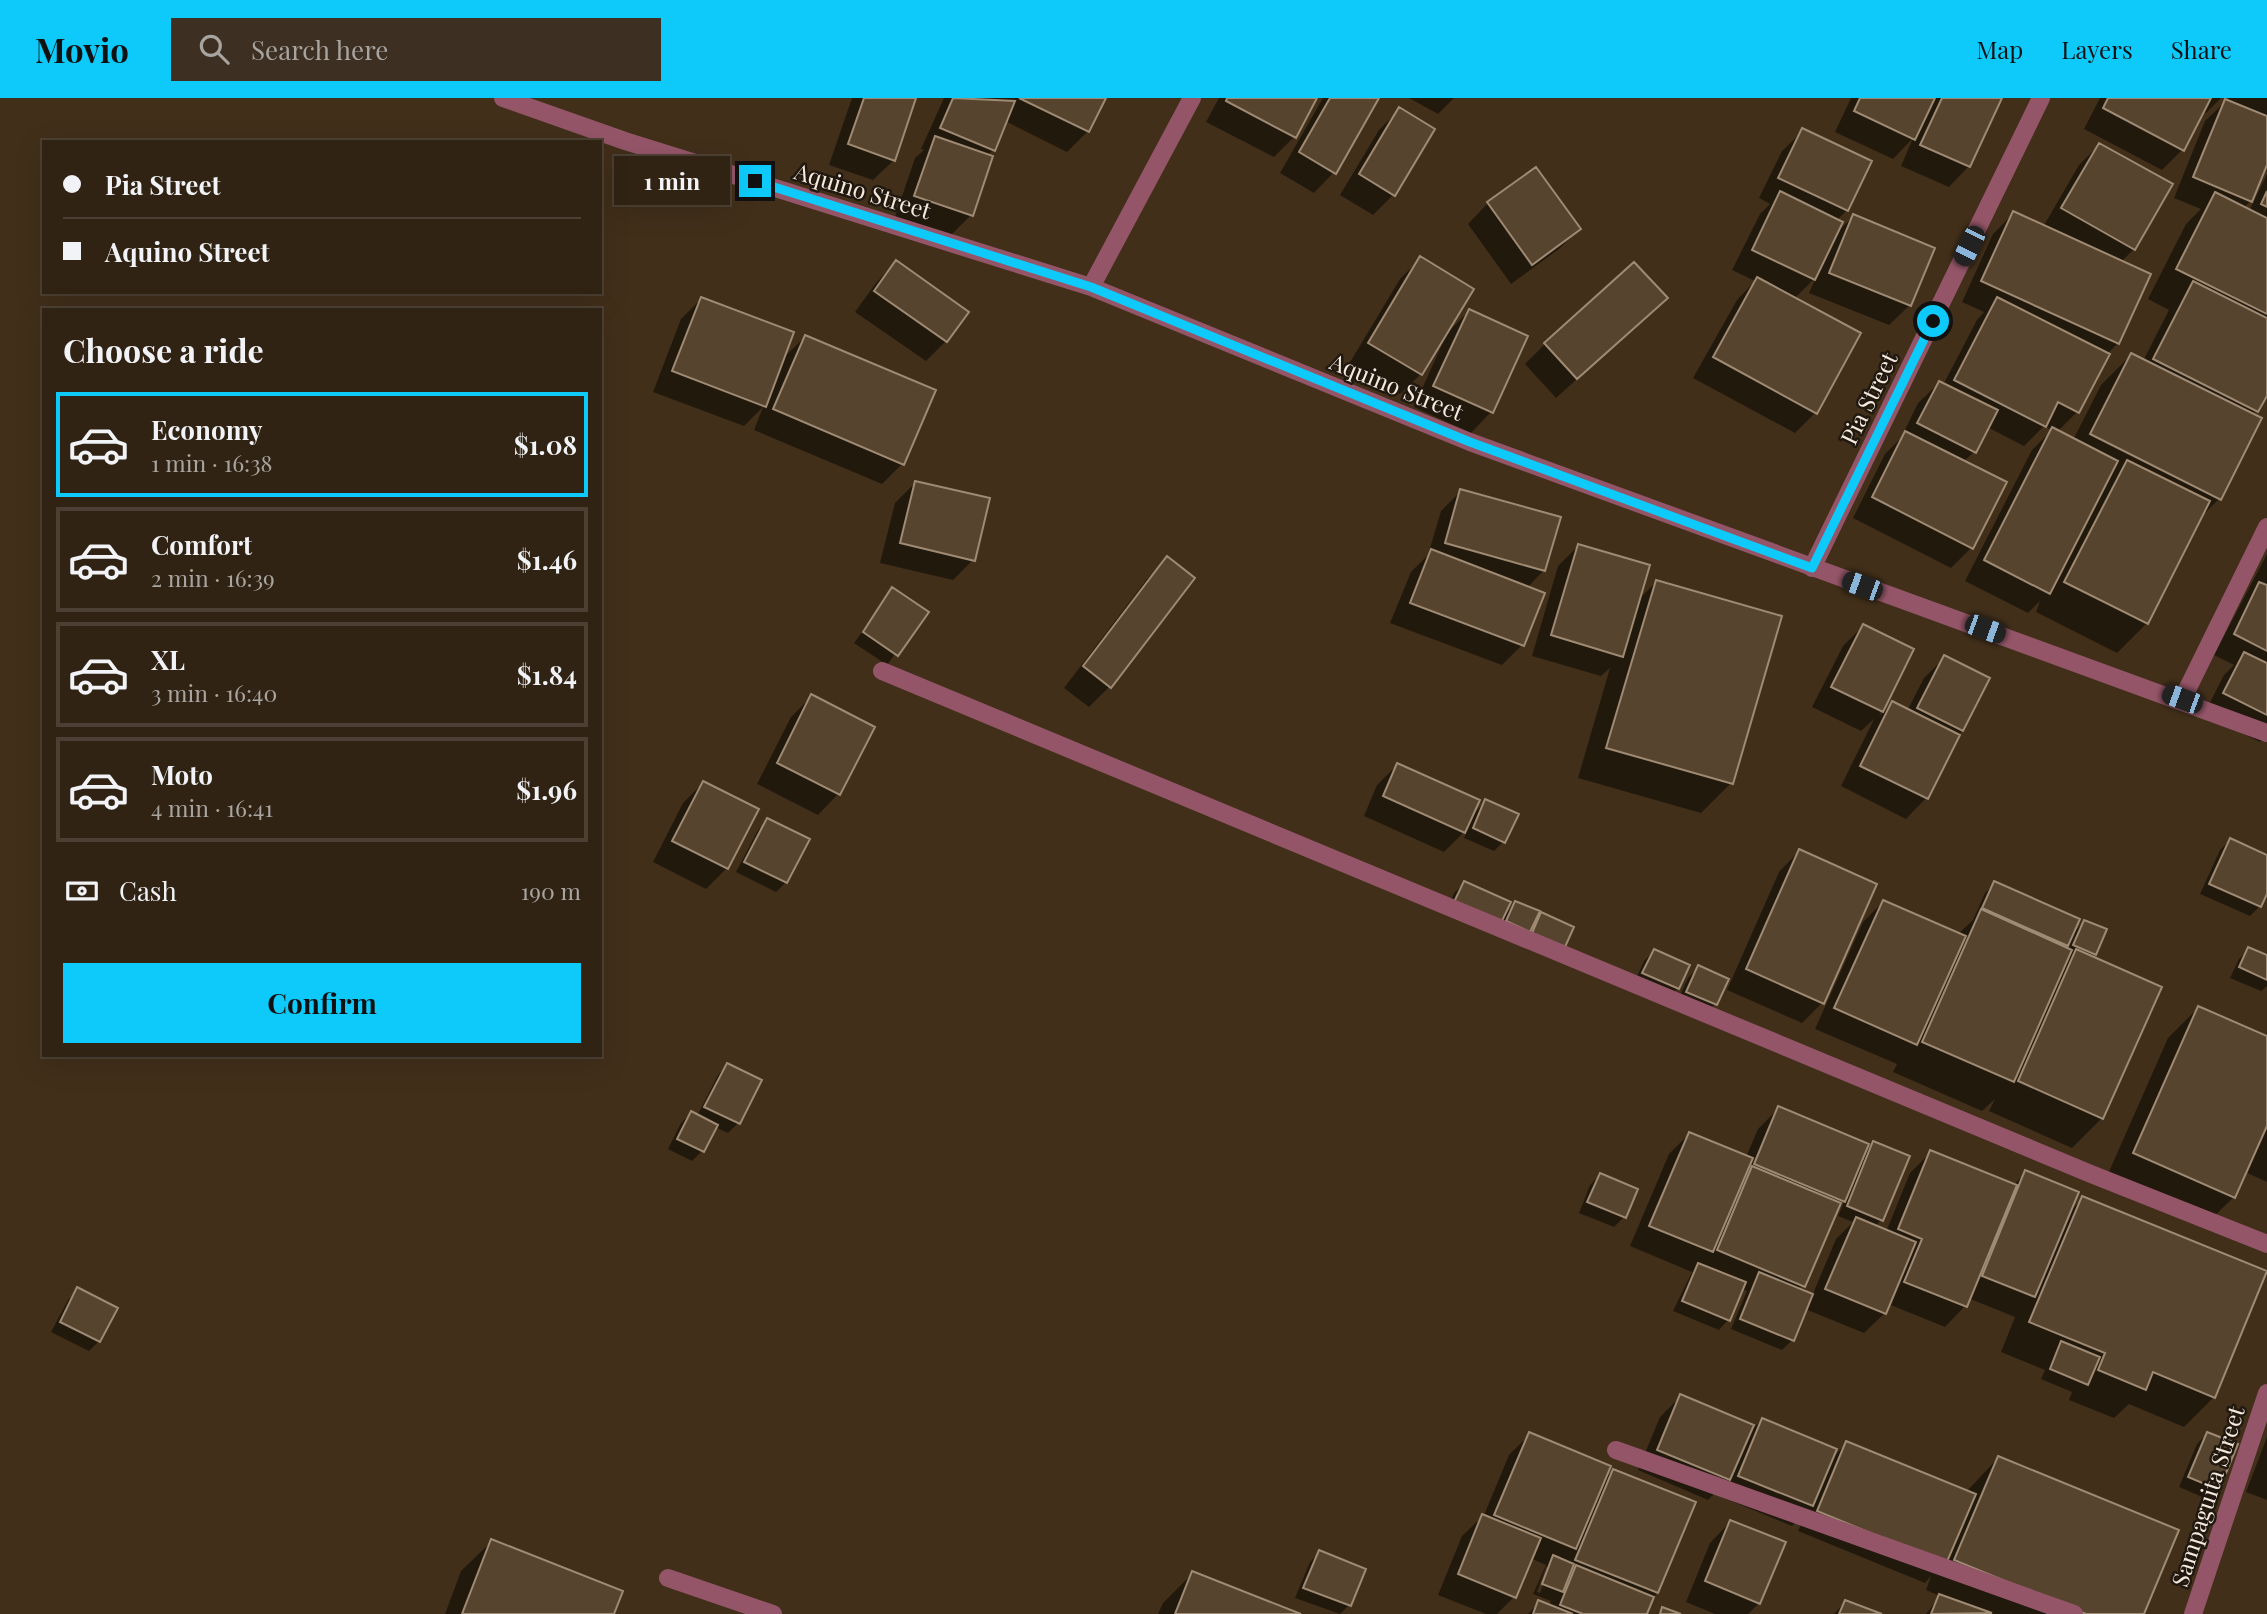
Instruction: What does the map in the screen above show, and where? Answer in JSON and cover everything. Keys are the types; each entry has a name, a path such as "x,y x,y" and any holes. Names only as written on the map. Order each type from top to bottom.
{"street":[{"name":"Aquino Street","path":"503,98 625,141 1091,287 1470,442 1812,568 2182,699 2267,733"},
{"path":"1091,287 1192,98"},
{"name":"Pia Street","path":"1812,568 2041,98"},
{"path":"2182,699 2267,527"},
{"path":"882,671 2091,1174 2267,1244"},
{"name":"Sampaguita Street","path":"2193,1614 2267,1393"},
{"path":"1616,1450 2074,1614"},
{"path":"668,1578 774,1614"}],"building":[{"path":"864,98 916,98 895,161 848,144"},
{"path":"953,98 1015,101 995,151 940,128"},
{"path":"1019,98 1106,98 1089,132"},
{"path":"1227,98 1317,98 1296,138 1226,101"},
{"path":"1330,98 1379,98 1336,174 1299,152"},
{"path":"1860,98 1935,98 1915,140 1854,111"},
{"path":"1942,98 2002,98 1970,167 1920,145"},
{"path":"2108,98 2211,98 2184,151 2103,108"},
{"path":"2225,99 2267,116 2267,165 2252,202 2193,177"},
{"path":"1399,107 1435,129 1395,196 1359,174"},
{"path":"1802,128 1872,161 1848,211 1778,178"},
{"path":"935,136 993,156 973,216 914,196"},
{"path":"2099,143 2173,184 2135,250 2061,208"},
{"path":"1536,167 1581,229 1532,265 1487,202"},
{"path":"1780,191 1843,222 1815,280 1752,250"},
{"path":"2267,191 2267,207 2261,204"},
{"path":"2215,192 2267,218 2267,314 2176,269"},
{"path":"2013,211 2151,274 2119,344 1981,281"},
{"path":"1853,214 1935,248 1911,306 1829,273"},
{"path":"1420,256 1474,289 1422,375 1368,343"},
{"path":"896,260 969,312 947,342 874,291"},
{"path":"1634,262 1668,298 1577,379 1544,343"},
{"path":"1757,277 1861,333 1817,414 1713,357"},
{"path":"2193,281 2267,318 2267,396 2258,412 2153,359"},
{"path":"701,297 794,332 766,407 672,371"},
{"path":"1997,297 2110,354 2079,413 2058,402 2046,427 1954,380"},
{"path":"1469,309 1528,336 1493,413 1433,386"},
{"path":"805,335 936,390 904,465 773,409"},
{"path":"2131,353 2262,418 2221,500 2090,434"},
{"path":"1939,381 1998,410 1976,453 1917,423"},
{"path":"2052,427 2118,461 2050,594 1984,560"},
{"path":"1905,431 2007,482 1973,549 1872,497"},
{"path":"2127,460 2210,501 2148,624 2064,582"},
{"path":"915,481 990,498 975,561 900,543"},
{"path":"1460,489 1561,517 1545,571 1445,543"},
{"path":"1578,544 1650,565 1623,657 1551,635"},
{"path":"1431,549 1545,593 1524,646 1410,603"},
{"path":"1167,556 1195,578 1111,688 1083,666"},
{"path":"1656,580 1782,616 1733,784 1606,748"},
{"path":"2259,582 2267,585 2267,651 2234,634"},
{"path":"892,587 929,612 898,656 863,632"},
{"path":"1863,624 1914,649 1883,712 1831,687"},
{"path":"2244,652 2267,663 2267,715 2223,693"},
{"path":"1944,655 1990,678 1963,731 1917,708"},
{"path":"811,694 875,727 840,795 777,763"},
{"path":"1892,701 1960,735 1928,799 1860,766"},
{"path":"1397,763 1480,800 1465,833 1383,796"},
{"path":"703,781 759,809 728,869 672,841"},
{"path":"1485,799 1519,814 1505,843 1473,828"},
{"path":"767,818 810,839 787,883 744,862"},
{"path":"2230,838 2267,855 2267,894 2261,907 2209,884"},
{"path":"1799,849 1877,884 1824,1004 1746,969"},
{"path":"1464,881 1511,902 1501,923 1454,902"},
{"path":"1994,881 2080,919 2068,946 1982,908"},
{"path":"1883,900 1966,936 1917,1045 1834,1008"},
{"path":"1515,901 1540,911 1530,932 1506,921"},
{"path":"1981,909 2072,950 2014,1082 1922,1042"},
{"path":"1541,912 1574,927 1565,947 1532,933"},
{"path":"2084,920 2107,929 2096,955 2073,945"},
{"path":"2248,947 2267,955 2267,980 2239,967"},
{"path":"1654,949 1690,965 1679,989 1642,973"},
{"path":"2076,949 2162,987 2103,1119 2018,1081"},
{"path":"1698,965 1729,979 1717,1005 1686,992"},
{"path":"2198,1006 2267,1036 2267,1126 2235,1198 2133,1153"},
{"path":"727,1063 762,1080 740,1124 704,1107"},
{"path":"1778,1106 1869,1144 1845,1202 1754,1164"},
{"path":"691,1111 718,1125 704,1152 677,1139"},
{"path":"1689,1132 1753,1158 1713,1252 1649,1226"},
{"path":"1873,1141 1910,1156 1883,1221 1847,1206"},
{"path":"1930,1150 2017,1185 1967,1307 1904,1282 1922,1239 1898,1229"},
{"path":"1752,1166 1841,1203 1805,1287 1717,1250"},
{"path":"2025,1170 2079,1192 2035,1297 1982,1276"},
{"path":"1600,1173 1638,1189 1626,1218 1587,1202"},
{"path":"2082,1196 2267,1271 2215,1398 2153,1372 2146,1390 2098,1370 2105,1353 2029,1322"},
{"path":"1856,1217 1916,1242 1886,1314 1825,1289"},
{"path":"1698,1263 1746,1282 1730,1321 1682,1301"},
{"path":"1759,1272 1813,1294 1794,1341 1740,1319"},
{"path":"77,1287 118,1308 100,1342 60,1322"},
{"path":"2061,1341 2100,1357 2088,1385 2050,1369"},
{"path":"1680,1394 1754,1425 1730,1480 1657,1450"},
{"path":"1762,1418 1837,1449 1813,1506 1738,1476"},
{"path":"1529,1432 1611,1466 1576,1549 1494,1515"},
{"path":"2207,1432 2238,1444 2219,1490 2188,1477"},
{"path":"1846,1441 1976,1494 1946,1564 1817,1511"},
{"path":"1998,1456 2179,1530 2144,1614 2086,1614 1954,1560"},
{"path":"1613,1469 1696,1502 1658,1593 1575,1560"},
{"path":"1482,1514 1541,1538 1516,1598 1458,1574"},
{"path":"1730,1520 1786,1542 1760,1604 1705,1581"},
{"path":"491,1539 623,1591 614,1614 462,1614"},
{"path":"1319,1550 1366,1569 1351,1606 1303,1588"},
{"path":"1553,1555 1574,1564 1563,1592 1542,1584"},
{"path":"1576,1565 1654,1597 1647,1614 1583,1614 1560,1605"},
{"path":"1192,1571 1301,1614 1175,1614"},
{"path":"1939,1594 1992,1613 1931,1614"},
{"path":"1538,1600 1573,1614 1533,1614"},
{"path":"1845,1600 1882,1614 1839,1614"},
{"path":"1662,1607 1681,1614 1660,1614"}],"route":[{"path":"755,181 1091,287 1470,442 1812,568 1933,321"}]}
